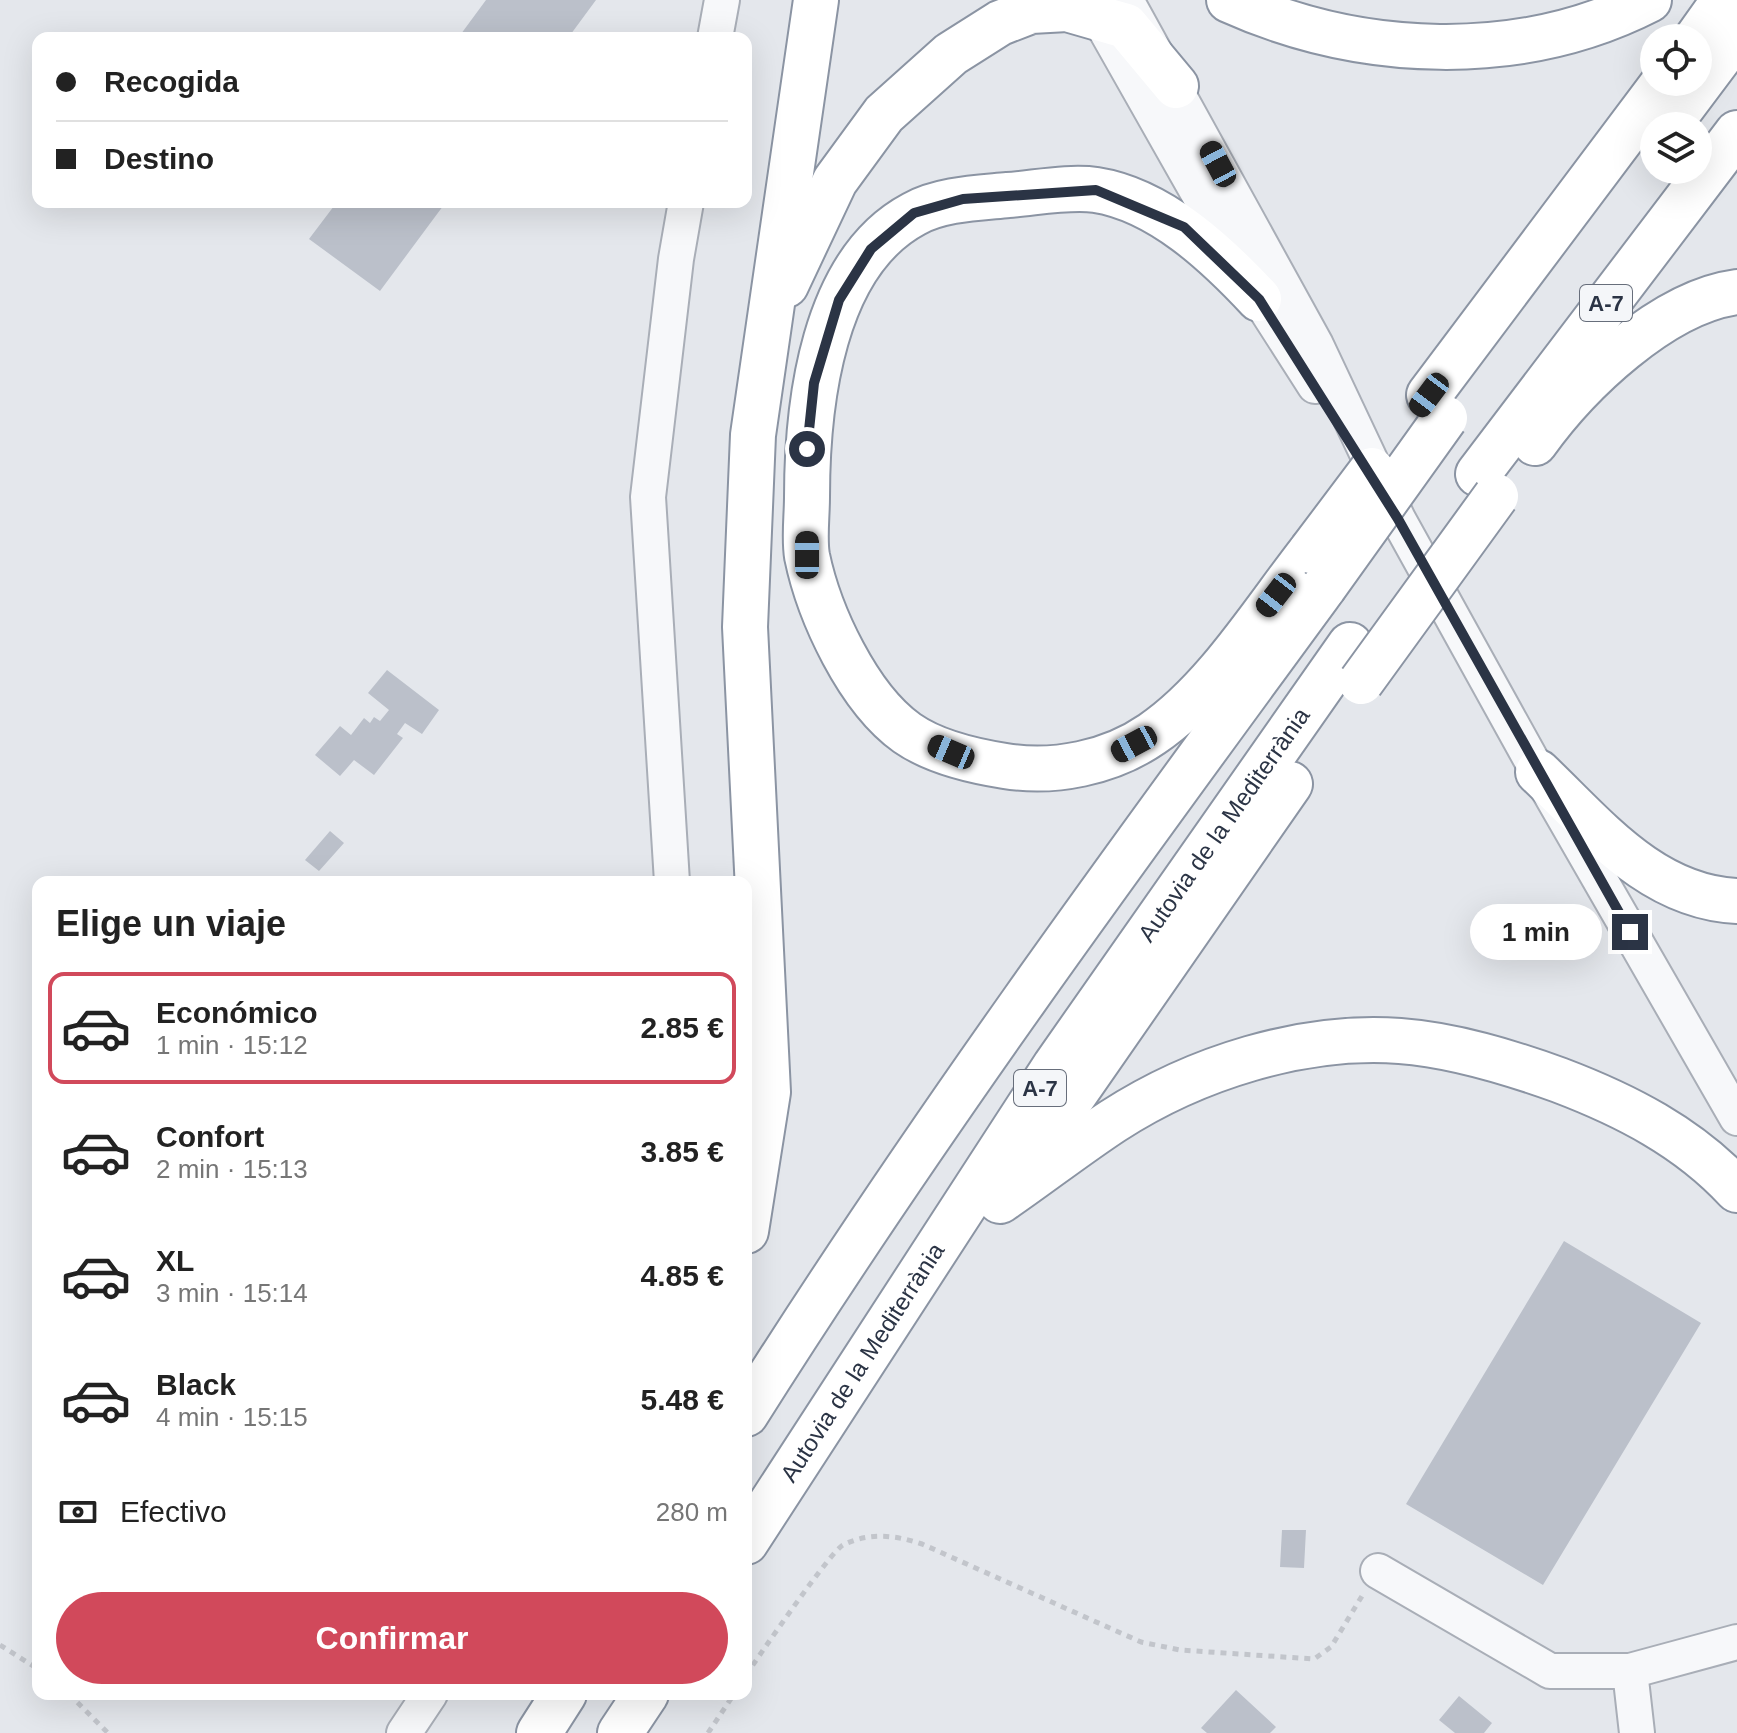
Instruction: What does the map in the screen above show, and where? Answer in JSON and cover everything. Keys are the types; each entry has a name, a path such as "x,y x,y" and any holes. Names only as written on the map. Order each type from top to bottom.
{"highway":[{"path":"752,1193 768,1092 745,627 753,435 816,0"},
{"path":"1229,0 1274,20 1362,42 1449,48 1531,39 1627,11 1649,0"},
{"path":"1707,24 1724,0"},
{"path":"765,338 835,181 884,114 951,54 1000,23 1031,11 1105,6 1126,26 1176,86"},
{"path":"1678,112 1737,34"},
{"path":"1437,406 1654,96"},
{"name":"Autovia de la Mediterrània","path":"752,1533 1055,1066 1487,485 1737,133"},
{"name":"A-7","path":"752,1404 829,1282 1133,846 1317,569 1437,406 1640,161"},
{"path":"1259,299 1184,227 1096,190 963,199 914,213 871,249 839,300 814,383 807,449 807,555 833,635 865,688 908,733 972,761 1038,771 1118,753 1151,735 1191,704 1317,569"},
{"path":"1487,485 1633,344 1685,307 1737,292"},
{"path":"883,1334 1000,1201 1356,664"},
{"path":"1538,772 1610,845 1652,875 1711,900 1737,901"},
{"path":"1000,1201 1115,1120 1175,1088 1223,1068 1319,1044 1400,1041 1528,1069 1605,1097 1665,1128 1737,1190"},
{"path":"506,1733 527,1700"},
{"path":"539,1733 560,1700"},
{"path":"620,1733 642,1700"}],"street":[{"path":"716,32 722,0"},
{"path":"1105,6 1259,299 1398,519 1538,772 1737,1118"},
{"path":"1176,86 1316,345 1398,519"},
{"path":"672,876 648,497 685,208"},
{"path":"1378,1571 1550,1671 1630,1671 1737,1642"},
{"path":"1630,1671 1637,1733"},
{"path":"404,1733 426,1700"}],"path":[{"path":"752,1667 839,1547 864,1537 896,1535 922,1544 1141,1642 1180,1650 1314,1659 1331,1647 1378,1571"},
{"path":"0,1645 32,1665"},
{"path":"75,1700 108,1733"},
{"path":"708,1733 730,1700"}],"building":[{"path":"486,0 596,0 572,32 462,32"},
{"path":"332,208 442,208 380,291 309,239"},
{"path":"387,670 439,710 422,734 405,723 397,734 403,738 374,775 354,760 340,776 315,755 340,726 351,735 364,718 370,723 374,717 380,721 389,710 368,693"},
{"path":"330,831 344,843 319,871 305,860"},
{"path":"1564,1241 1701,1323 1543,1585 1406,1504"},
{"path":"1282,1530 1306,1530 1304,1568 1280,1567"},
{"path":"1236,1690 1276,1727 1270,1733 1207,1733 1201,1728"},
{"path":"1459,1696 1492,1723 1484,1733 1455,1733 1439,1720"}],"route":[{"path":"807,449 814,383 839,300 871,249 914,213 963,199 1096,190 1184,227 1259,299 1398,519 1630,932"}]}
